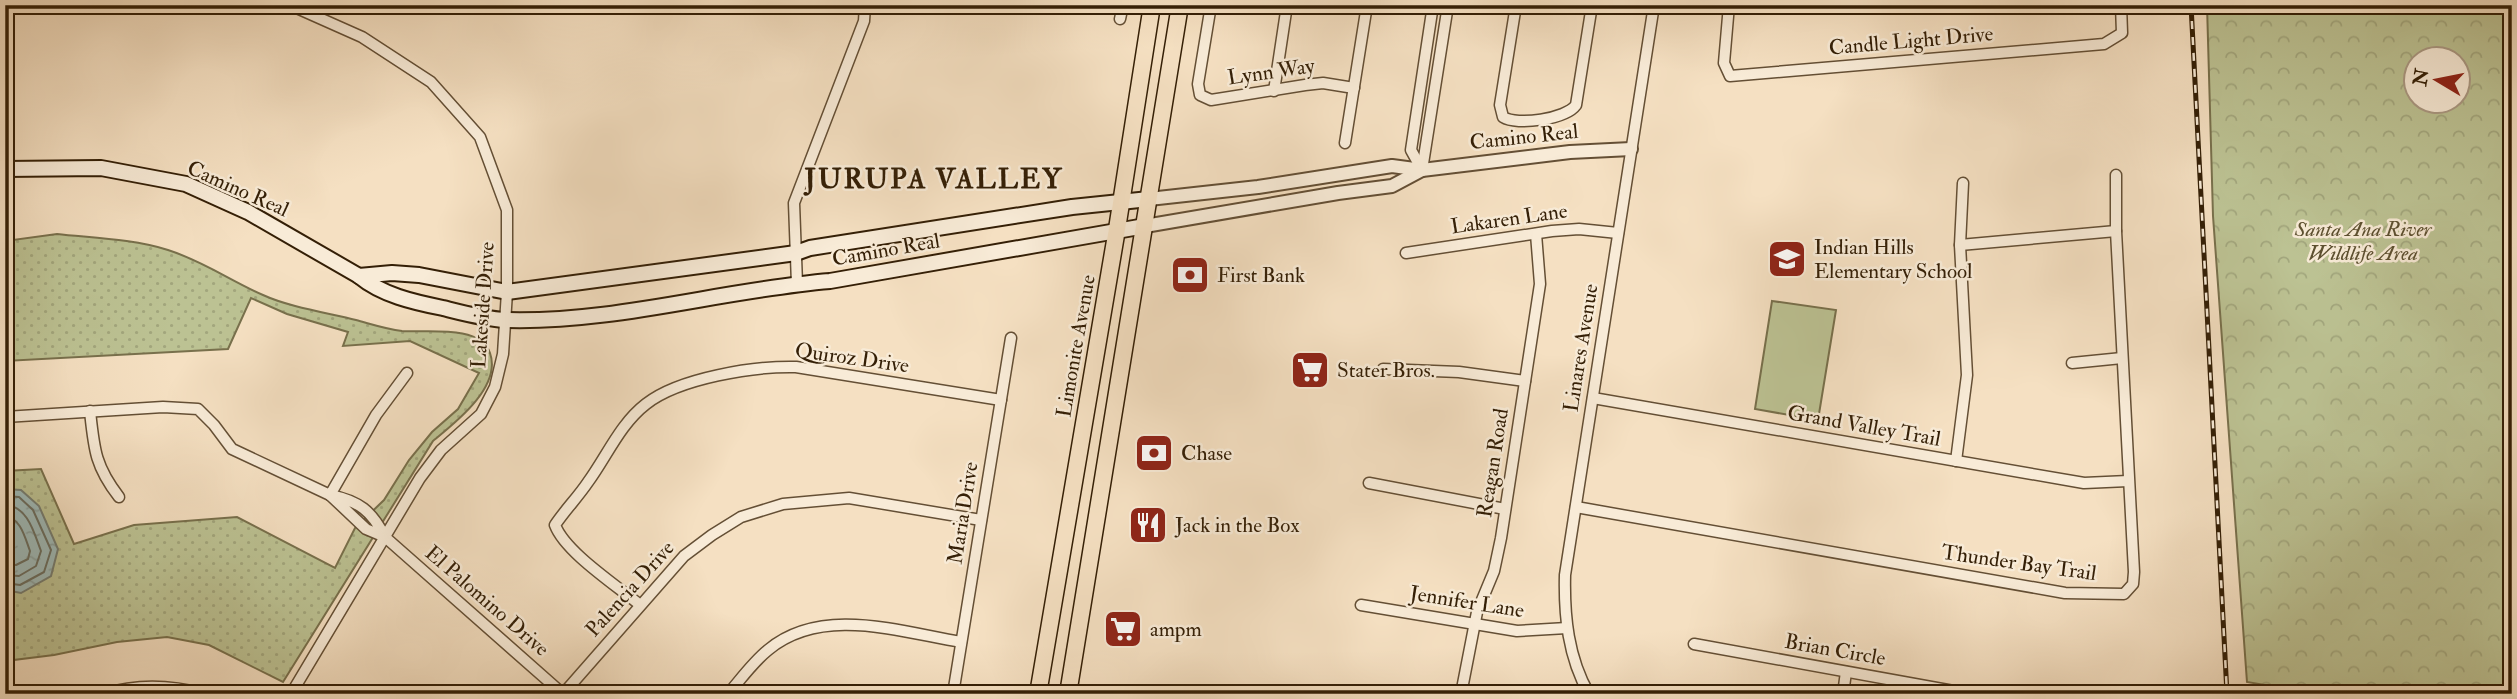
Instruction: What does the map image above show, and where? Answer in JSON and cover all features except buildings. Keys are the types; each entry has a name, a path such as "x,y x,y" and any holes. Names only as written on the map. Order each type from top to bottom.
{"main road":[{"name":"Limonite Avenue","path":"1038,694 1152,5"},
{"path":"1068,694 1180,5"},
{"name":"Camino Real","path":"5,169 101,168 186,184 248,212 359,276 375,289 423,304 504,320 578,318 650,309 797,284 830,281 1145,226"},
{"name":"Camino Real","path":"359,276 392,273 419,275 507,292 796,253 821,246 1072,207 1149,199"}],"street":[{"name":"Lakeside Drive","path":"290,5 362,37 431,82 480,137 507,209 507,292 503,354 495,387 481,414 432,462 291,694"},
{"path":"797,284 794,203 864,22 865,5"},
{"path":"1120,19 1123,5"},
{"name":"Lynn Way","path":"1210,5 1198,84 1200,95 1211,100 1323,83 1354,88"},
{"path":"1274,91 1287,5"},
{"path":"1345,143 1367,5"},
{"path":"1422,170 1412,150 1433,5"},
{"path":"1422,170 1448,5"},
{"path":"1516,5 1500,105 1503,117 1522,122 1567,114 1576,105 1592,5"},
{"name":"Linares Avenue","path":"1589,694 1578,671 1567,628 1565,575 1654,5"},
{"name":"Candle Light Drive","path":"1729,5 1724,63 1730,76 2104,44 2122,33 2121,5"},
{"name":"Camino Real","path":"1149,199 1258,187 1392,166 1422,170 1570,152 1631,149"},
{"name":"Camino Real","path":"1145,226 1338,193 1392,187 1422,170"},
{"name":"Thunder Bay Trail","path":"1576,507 2065,593 2124,594 2133,584 2116,231 2116,175"},
{"path":"1956,461 1967,375 1960,244 1963,183"},
{"name":"Lakaren Lane","path":"1406,253 1579,229 1618,233"},
{"path":"1960,244 2116,231"},
{"name":"Reagan Road","path":"1461,694 1481,600 1496,563 1505,509 1540,284 1536,234"},
{"name":"Maria Drive","path":"953,694 1011,338"},
{"path":"2071,363 2122,358"},
{"name":"Quiroz Drive","path":"640,605 570,547 559,535 555,525 587,484 626,424 645,404 668,390 695,380 796,367 1000,400"},
{"path":"1383,369 1459,372 1525,381"},
{"path":"330,495 362,438 407,373"},
{"name":"Grand Valley Trail","path":"1593,398 2084,483 2128,481"},
{"name":"El Palomino Drive","path":"5,416 163,407 198,409 232,449 330,495 357,504 374,517 385,537"},
{"path":"90,411 94,452 104,477 119,497"},
{"path":"1369,483 1505,509"},
{"name":"El Palomino Drive","path":"330,495 366,529 385,537 563,694"},
{"name":"Palencia Drive","path":"563,694 684,556 741,517 783,504 849,498 981,520"},
{"path":"350,515 357,504"},
{"name":"Jennifer Lane","path":"1362,605 1531,632 1567,628"},
{"path":"728,694 766,651 781,640 823,626 855,625 961,642"},
{"name":"Brian Circle","path":"1694,643 1970,694"},
{"path":"1843,694 1846,672"},
{"path":"104,694 147,686 178,688 204,694"}],"green space":[{"name":"Santa Ana River Wildlife Area","path":"2207,5 2512,5 2512,694 2318,694 2247,682 2213,216"},
{"path":"57,234 155,246 193,260 285,303 396,330 464,334 484,344 490,353 492,366 483,391 464,414 433,441 283,682 209,645 167,637 117,642 54,655 5,661 5,471 41,469 74,544 134,525 237,517 335,568 355,528 384,500 409,460 432,432 458,409 479,373 410,341 343,346 348,332 287,314 251,298 228,349 5,361 5,241"},
{"path":"1772,301 1836,310 1818,420 1755,409"}],"water":[{"path":"5,489 21,490 39,506 58,549 51,576 21,593 5,590"}],"railway":[{"path":"2191,5 2227,694"}],"place":[{"name":"Indian Hills Elementary School","path":"1787,259"},
{"name":"First Bank","path":"1190,275"},
{"name":"Stater Bros.","path":"1310,370"},
{"name":"Chase","path":"1154,453"},
{"name":"Jack in the Box","path":"1148,525"},
{"name":"ampm","path":"1123,629"}],"district":[{"name":"JURUPA VALLEY","path":"934,179"}]}
